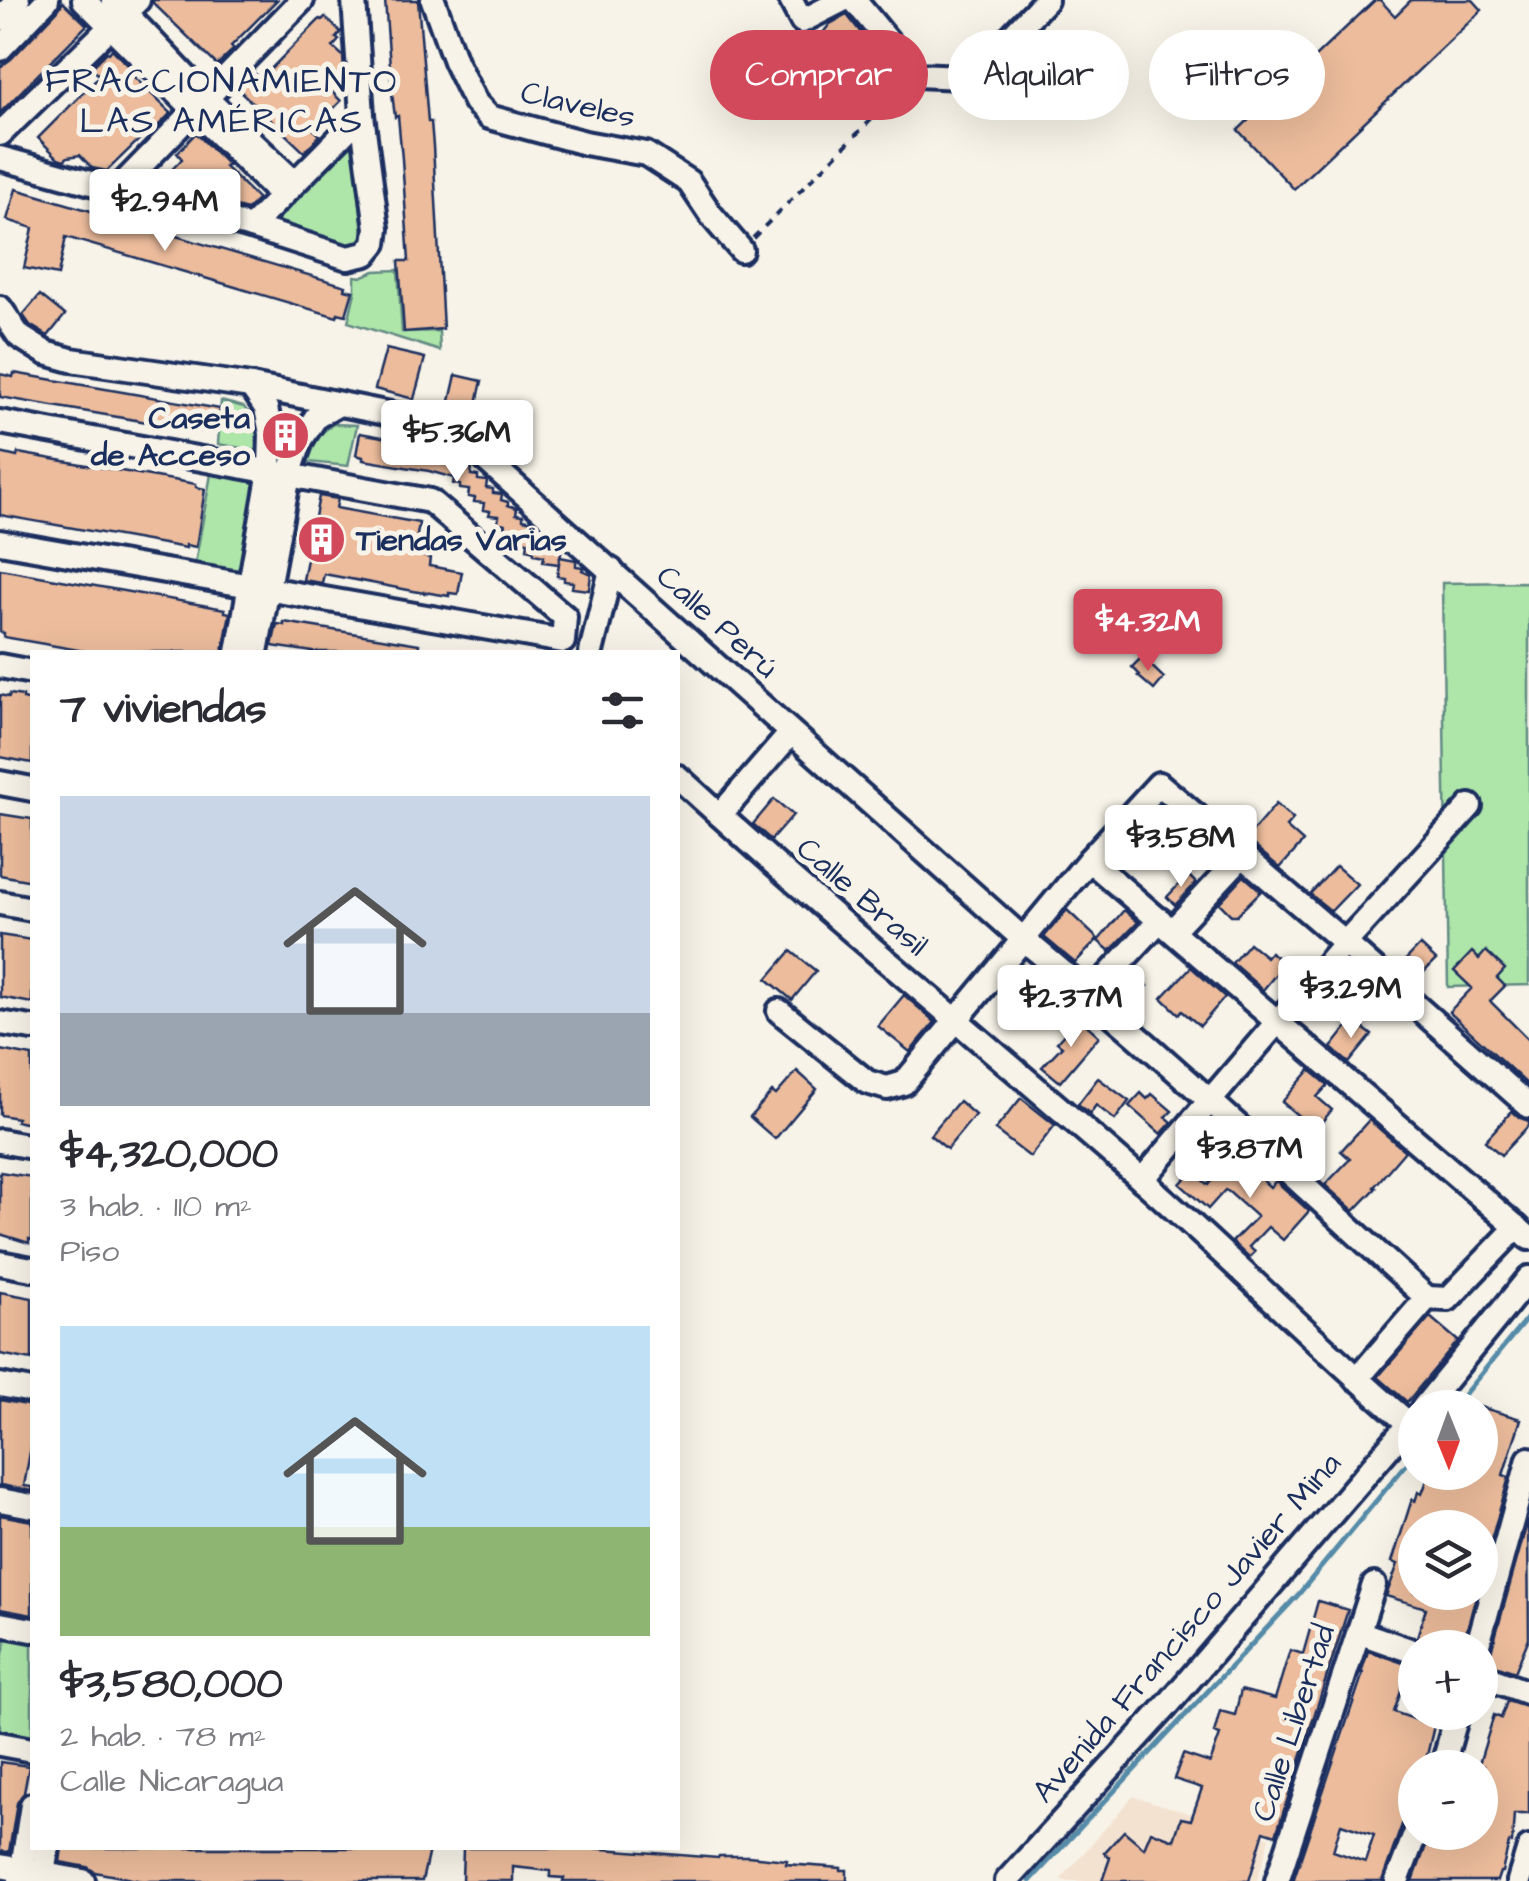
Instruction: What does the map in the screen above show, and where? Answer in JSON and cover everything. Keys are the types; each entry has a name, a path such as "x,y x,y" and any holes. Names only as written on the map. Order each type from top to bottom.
{"street":[{"path":"0,19 18,0"},
{"path":"0,50 48,0"},
{"path":"84,0 122,9 201,104 287,189"},
{"path":"116,190 302,0"},
{"path":"0,158 348,258 366,254 375,243 377,228 362,115 354,0"},
{"name":"Claveles","path":"433,0 475,102 489,116 585,143 646,154 689,182 740,250"},
{"path":"791,0 802,21 843,0"},
{"path":"854,0 879,30"},
{"path":"928,75 962,77 997,51 1046,0"},
{"path":"0,134 122,9"},
{"path":"250,227 362,115"},
{"name":"Calle Perú","path":"0,308 19,336 46,352 71,360 251,386 420,420 457,434 1023,940 1210,1100 1427,1298"},
{"path":"251,386 266,408 280,473"},
{"path":"239,650 258,588 280,473 316,417 339,404"},
{"path":"0,422 430,501 566,617 562,641 0,542"},
{"path":"592,650 610,570"},
{"path":"256,650 258,588"},
{"path":"0,666 30,672"},
{"path":"720,816 791,733"},
{"name":"Calle Brasil","path":"680,778 1142,1180 1357,1379 1398,1405"},
{"path":"0,783 30,789"},
{"path":"779,1011 867,1082 888,1088 904,1083 1089,860 1158,784 1529,1106"},
{"path":"1142,1180 1345,943 1470,806"},
{"path":"1090,995 1243,855"},
{"path":"1089,860 1523,1232 1448,1299 1427,1298 1357,1379"},
{"path":"0,903 30,909"},
{"path":"0,1022 30,1028"},
{"path":"0,1141 30,1147"},
{"path":"0,1263 30,1268"},
{"name":"Avenida Francisco Javier Mina","path":"1436,1390 1529,1278"},
{"path":"0,1385 30,1391"},
{"name":"Avenida Francisco Javier Mina","path":"1017,1877 1398,1436"},
{"path":"1482,1630 1529,1458"},
{"path":"0,1500 30,1506"},
{"name":"Calle Libertad","path":"1277,1881 1374,1585"},
{"path":"0,1624 30,1630"},
{"path":"1358,1632 1398,1646"},
{"path":"1498,1682 1529,1693"},
{"path":"0,1744 30,1750"},
{"path":"25,1875 30,1826"},
{"path":"1519,1881 1529,1848"},
{"path":"25,1875 45,1850"},
{"path":"1397,1881 1409,1850"},
{"path":"25,1875 83,1881"}],"path":[{"path":"740,250 870,120"}],"shaded area":[{"path":"1133,1796 1270,1838 1257,1881 1061,1879"}],"green space":[{"path":"351,138 363,234 359,243 352,246 278,224 275,216"},
{"path":"398,270 402,332 439,331 440,351 348,322 355,276"},
{"path":"221,401 244,407 255,422 258,451 218,444"},
{"path":"333,424 357,425 348,466 308,462 318,436"},
{"path":"211,474 258,483 242,572 195,564"},
{"path":"1529,582 1529,985 1448,987 1442,583"},
{"path":"6,1638 30,1643 30,1737 0,1731 0,1670"}],"building":[{"path":"153,0 277,0 217,65"},
{"path":"385,0 418,0 433,146 443,329 404,332 399,261 409,261"},
{"path":"1375,0 1380,0 1395,16 1411,0 1473,0 1482,10 1294,189 1238,130 1249,120 1325,120 1325,47"},
{"path":"63,2 87,25 0,113 0,67"},
{"path":"847,15 859,30 825,30"},
{"path":"325,17 341,32 333,47 343,56 344,72 328,88 341,101 313,129 320,135 304,152 237,88 253,72 261,79"},
{"path":"112,49 131,68 128,71 171,113 107,171 92,168 80,155 58,158 38,138 100,76 91,68"},
{"path":"196,133 258,199 247,210 232,206 221,195 215,201 159,183 182,159 177,153"},
{"path":"16,189 346,286 345,289 353,291 346,315 338,313 337,317 66,237 58,275 24,268 33,228 7,220"},
{"path":"40,295 65,315 48,336 30,325 23,315"},
{"path":"386,349 425,358 414,399 375,389"},
{"path":"14,373 220,409 216,430 206,432 0,397 0,374 13,377"},
{"path":"456,375 482,381 472,425 447,414"},
{"path":"360,433 433,446 458,456 457,462 472,468 471,475 487,481 486,488 502,494 501,500 517,508 516,514 532,521 531,527 537,532 546,533 546,540 562,547 559,564 543,562 544,556 527,549 528,542 513,536 514,528 504,527 498,522 499,516 483,510 484,503 468,497 469,490 453,484 454,478 363,460 356,455"},
{"path":"0,453 196,484 205,489 196,547 0,515"},
{"path":"319,496 338,499 336,508 419,523 414,554 430,558 429,566 462,572 458,594 424,593 324,574 322,583 303,580"},
{"path":"560,557 576,560 576,566 591,574 589,590 572,588 573,582 557,576"},
{"path":"0,569 230,613 223,650 79,650 4,637 0,632"},
{"path":"277,624 419,644 418,650 299,650 272,646"},
{"path":"1142,657 1164,678 1154,690 1132,667"},
{"path":"0,695 23,696 30,701 30,763 0,757"},
{"path":"774,799 793,815 771,840 753,824"},
{"path":"1276,804 1293,819 1286,827 1303,842 1280,868 1246,839"},
{"path":"0,814 30,819 30,881 0,875"},
{"path":"1336,866 1357,884 1331,911 1310,894"},
{"path":"1188,875 1196,883 1175,905 1167,897"},
{"path":"1244,876 1261,891 1237,915 1231,915 1219,903"},
{"path":"1067,910 1098,939 1075,963 1044,937"},
{"path":"1124,910 1138,922 1110,951 1098,941"},
{"path":"0,935 30,940 30,1003 0,997"},
{"path":"1249,943 1266,957 1270,952 1285,963 1263,990 1232,963"},
{"path":"1420,945 1436,960 1413,983 1397,969"},
{"path":"791,951 816,971 792,1000 767,979"},
{"path":"1486,951 1505,969 1497,978 1505,986 1490,1001 1529,1040 1529,1086 1449,1012 1472,988 1454,971 1472,952 1479,959"},
{"path":"1191,967 1225,997 1200,1026 1162,998"},
{"path":"1133,971 1148,986 1127,1007 1111,994"},
{"path":"904,995 935,1022 910,1052 878,1026"},
{"path":"1079,1018 1099,1036 1060,1082 1042,1067 1062,1046 1057,1042"},
{"path":"1353,1020 1372,1035 1349,1063 1331,1048"},
{"path":"0,1050 30,1056 30,1124 0,1115"},
{"path":"1310,1070 1328,1085 1317,1097 1332,1110 1315,1130 1282,1102"},
{"path":"797,1071 817,1089 775,1139 750,1117"},
{"path":"1098,1078 1129,1101 1115,1120 1096,1105 1090,1114 1078,1104"},
{"path":"1141,1093 1147,1099 1152,1094 1172,1111 1166,1117 1172,1122 1161,1134 1129,1106"},
{"path":"1021,1098 1055,1125 1030,1157 995,1130"},
{"path":"959,1101 975,1115 947,1149 930,1135"},
{"path":"1512,1111 1529,1121 1529,1125 1501,1155 1485,1141"},
{"path":"1369,1120 1405,1151 1354,1211 1325,1185 1350,1159 1341,1151"},
{"path":"1233,1153 1270,1187 1276,1181 1309,1211 1283,1240 1268,1227 1249,1247 1255,1252 1249,1258 1232,1242 1257,1217 1225,1190 1208,1209 1180,1184 1192,1171 1208,1185"},
{"path":"0,1172 30,1177 29,1243 0,1234"},
{"path":"0,1292 30,1298 30,1360 0,1354"},
{"path":"1430,1317 1458,1341 1417,1390 1398,1390 1398,1394 1378,1377"},
{"path":"0,1400 30,1406 30,1452 24,1486 30,1487 30,1491 0,1485"},
{"path":"1498,1412 1521,1419 1503,1475 1509,1477 1498,1516 1498,1510 1409,1510 1412,1499 1415,1502 1418,1492 1422,1494 1423,1490 1498,1490"},
{"path":"0,1515 30,1521 30,1615 0,1609"},
{"path":"1528,1520 1529,1638 1515,1672 1498,1666 1497,1630"},
{"path":"1398,1543 1398,1564 1392,1562"},
{"path":"1398,1564 1398,1600 1386,1596"},
{"path":"1318,1601 1348,1610 1276,1835 1264,1831 1249,1881 1102,1881 1110,1858 1104,1853 1124,1831 1144,1848 1151,1831 1174,1840 1181,1818 1191,1820 1202,1788 1174,1779 1183,1754 1210,1763 1220,1735 1214,1733 1220,1711 1235,1715 1241,1690 1275,1699 1290,1650 1303,1654"},
{"path":"1425,1610 1472,1610 1467,1630 1419,1630"},
{"path":"1368,1651 1398,1661 1398,1700 1394,1712 1398,1713 1398,1730 1433,1730 1428,1750 1398,1750 1398,1836 1382,1881 1293,1881","holes":["1341,1824 1374,1835 1365,1862 1333,1851"]},
{"path":"1507,1701 1529,1708 1529,1814 1514,1814 1512,1843 1502,1872 1497,1881 1413,1881 1424,1850 1498,1850 1498,1750 1483,1750 1489,1730 1498,1730 1498,1717 1501,1718"},
{"path":"0,1762 29,1766 24,1793 17,1803 9,1852 0,1851"},
{"path":"62,1850 429,1850 422,1881 142,1881 60,1862"},
{"path":"463,1850 616,1850 718,1858 748,1856 847,1870 847,1881 563,1881 564,1878 550,1877 550,1871 513,1867 513,1881 462,1881"}],"waterway":[{"path":"1468,1390 1529,1316"},
{"path":"1030,1881 1298,1595 1398,1474"}],"place":[{"name":"Caseta de Acceso","path":"285,436"},
{"name":"Tiendas Varias","path":"321,540"}],"district":[{"name":"FRACCIONAMIENTO LAS AMÉRICAS","path":"222,101"}]}
